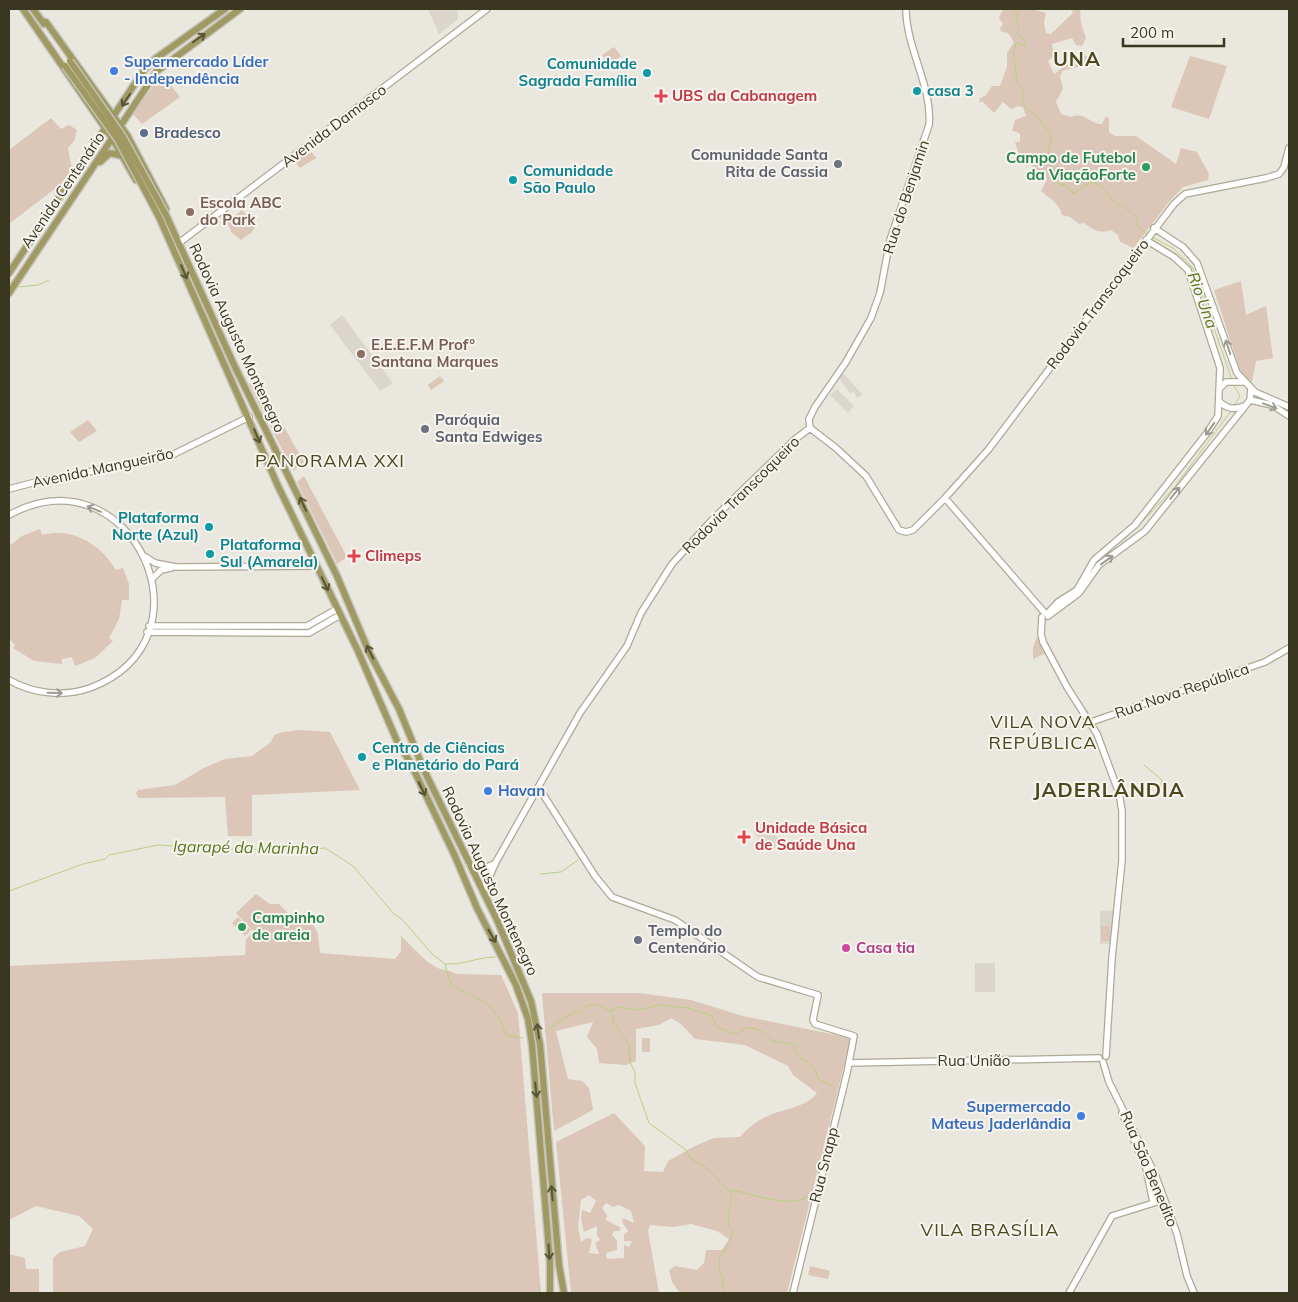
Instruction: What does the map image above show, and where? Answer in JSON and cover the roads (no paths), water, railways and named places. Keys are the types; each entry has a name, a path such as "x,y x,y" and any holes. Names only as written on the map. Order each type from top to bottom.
{"main road":[{"name":"Rodovia Augusto Montenegro","path":"23,9 112,138 158,222 164,228 316,566 385,714 454,854 477,908 506,963 528,1019 550,1262 550,1292"},
{"name":"Rodovia Augusto Montenegro","path":"33,9 43,22 46,22 121,125 136,150 173,223 173,230 235,367 337,576 369,652 392,696 424,770 483,892 524,983 536,1017 563,1292"},
{"name":"Avenida Centenário","path":"10,269 115,116 144,70 155,59 225,9"},
{"name":"Avenida Centenário","path":"9,292 149,82 164,64 240,9"},
{"name":"Avenida Damasco","path":"179,243 488,9"},
{"name":"Rua do Benjamin","path":"810,428 809,419 815,407 846,362 874,310 880,293 890,240 920,152 930,113 914,58 906,9"},
{"path":"43,22 68,64"},
{"path":"42,35 68,64 123,137 162,216 173,230"},
{"path":"100,137 99,119 102,120 108,117 109,113 106,105"},
{"path":"122,155 116,138 121,134 126,136 138,156"},
{"name":"Rodovia Transcoqueiro","path":"483,892 496,862 580,713 627,646 642,613 672,564 712,520 794,440 810,428 836,448 866,476 902,531 913,530 988,450 1028,400 1169,209 1185,194 1279,174 1287,168 1289,148"},
{"path":"93,168 108,154 122,155"},
{"path":"162,216 164,228"},
{"path":"1154,229 1183,247 1197,263 1234,366 1245,382 1253,390 1289,407"},
{"path":"1104,1060 1122,860 1122,811 1118,793 1091,722 1064,683 1043,642 1041,627 1044,614 1077,590 1090,564 1135,525 1218,416 1222,384 1220,368 1188,270 1174,257 1146,240"},
{"path":"9,292 16,278 10,269"},
{"path":"1222,384 1237,381 1245,382"},
{"path":"1044,614 1079,593 1099,565 1145,532 1250,402 1253,390"},
{"path":"1220,402 1228,408 1238,408 1250,402 1272,405 1289,416"},
{"name":"Avenida Mangueirão","path":"9,489 170,456 249,417"},
{"path":"945,498 1044,614"},
{"path":"9,515 25,507 46,502 67,502 87,506 107,515 123,527 145,556 155,563 176,567"},
{"path":"9,680 23,687 48,693 86,689 119,671 137,652 148,629 154,605 152,579 145,556"},
{"path":"152,579 161,570 176,567 316,566"},
{"path":"148,629 307,626 338,612"},
{"name":"Rua Nova República","path":"1091,722 1273,658 1289,648"},
{"path":"366,672 372,678 384,702 392,696"},
{"path":"385,714 388,709 394,707 410,735"},
{"name":"Rua Snapp","path":"539,788 595,876 612,897 675,920 759,978 818,995 813,1020 815,1024 854,1036 792,1293"},
{"path":"469,864 480,870 496,862"},
{"name":"Rua União","path":"849,1063 1104,1060"},
{"name":"Rua São Benedito","path":"1104,1060 1109,1082 1148,1159 1177,1234 1187,1276 1194,1293"},
{"name":"Rua São Benedito","path":"1120,1104 1121,1112 1146,1168 1154,1202"},
{"path":"1069,1293 1112,1216 1163,1200"}],"waterway":[{"name":"Rio Una","path":"1013,9 1014,14 1018,15 1016,21 1019,26 1017,34 1026,43 1024,46 1017,43 1013,50 1017,82 1023,91 1023,104 1038,118 1051,135 1049,160 1059,175 1058,183 1061,185 1065,184 1071,192 1075,193 1090,182 1100,185 1117,205 1122,205 1136,217 1138,227 1148,235"},
{"name":"Rio Una","path":"1152,237 1173,248 1193,268 1232,380"},
{"path":"19,287 38,285 49,280"},
{"name":"Rio Una","path":"1233,384 1240,396 1234,406"},
{"name":"Rio Una","path":"1138,526 1174,488 1231,411"},
{"name":"Rio Una","path":"1095,564 1129,534"},
{"path":"1144,765 1162,780 1160,787 1163,791"},
{"name":"Igarapé da Marinha","path":"9,891 83,864 105,859 109,855 158,845 227,849 283,850 325,848 353,866 394,914 402,919 432,954 445,964 451,985 478,998 491,1008 497,1015 506,1035 523,1038"},
{"path":"540,874 561,872 578,860"},
{"path":"446,964 495,957"},
{"name":"Igarapé da Marinha","path":"545,1031 574,1012 581,1012 588,1005 598,1005 610,1011 614,1023 629,1044 630,1062 635,1072 635,1083 649,1123 686,1150 690,1158 708,1169 728,1190 779,1201 800,1200 810,1196"},
{"path":"610,1011 620,1007 638,1010 659,1005 688,1008 712,1016 717,1027 735,1034 747,1028 757,1029 772,1041 793,1044 799,1057 814,1067 818,1079 833,1086"},
{"path":"723,1293 723,1279 719,1267 720,1257 731,1240 732,1231 728,1223 732,1191"}],"place":[{"name":"Supermercado Líder - Independência","path":"114,71"},
{"name":"Comunidade Sagrada Família","path":"647,73"},
{"name":"casa 3","path":"917,91"},
{"name":"UBS da Cabanagem","path":"661,96"},
{"name":"Bradesco","path":"144,133"},
{"name":"Comunidade Santa Rita de Cassia","path":"838,164"},
{"name":"Campo de Futebol da ViaçãoForte","path":"1146,167"},
{"name":"Comunidade São Paulo","path":"513,180"},
{"name":"Escola ABC do Park","path":"190,212"},
{"name":"E.E.E.F.M Profº Santana Marques","path":"361,354"},
{"name":"Paróquia Santa Edwiges","path":"425,429"},
{"name":"Plataforma Norte (Azul)","path":"209,527"},
{"name":"Plataforma Sul (Amarela)","path":"210,554"},
{"name":"Climeps","path":"354,556"},
{"name":"Centro de Ciências e Planetário do Pará","path":"362,757"},
{"name":"Havan","path":"488,791"},
{"name":"Unidade Básica de Saúde Una","path":"744,837"},
{"name":"Campinho de areia","path":"242,927"},
{"name":"Templo do Centenário","path":"638,940"},
{"name":"Casa tia","path":"846,948"},
{"name":"Supermercado Mateus Jaderlândia","path":"1081,1116"}],"district":[{"name":"UNA","path":"1077,59"},
{"name":"PANORAMA XXI","path":"330,461"},
{"name":"VILA NOVA REPÚBLICA","path":"1043,732"},
{"name":"JADERLÂNDIA","path":"1109,790"},
{"name":"VILA BRASÍLIA","path":"990,1230"}]}
